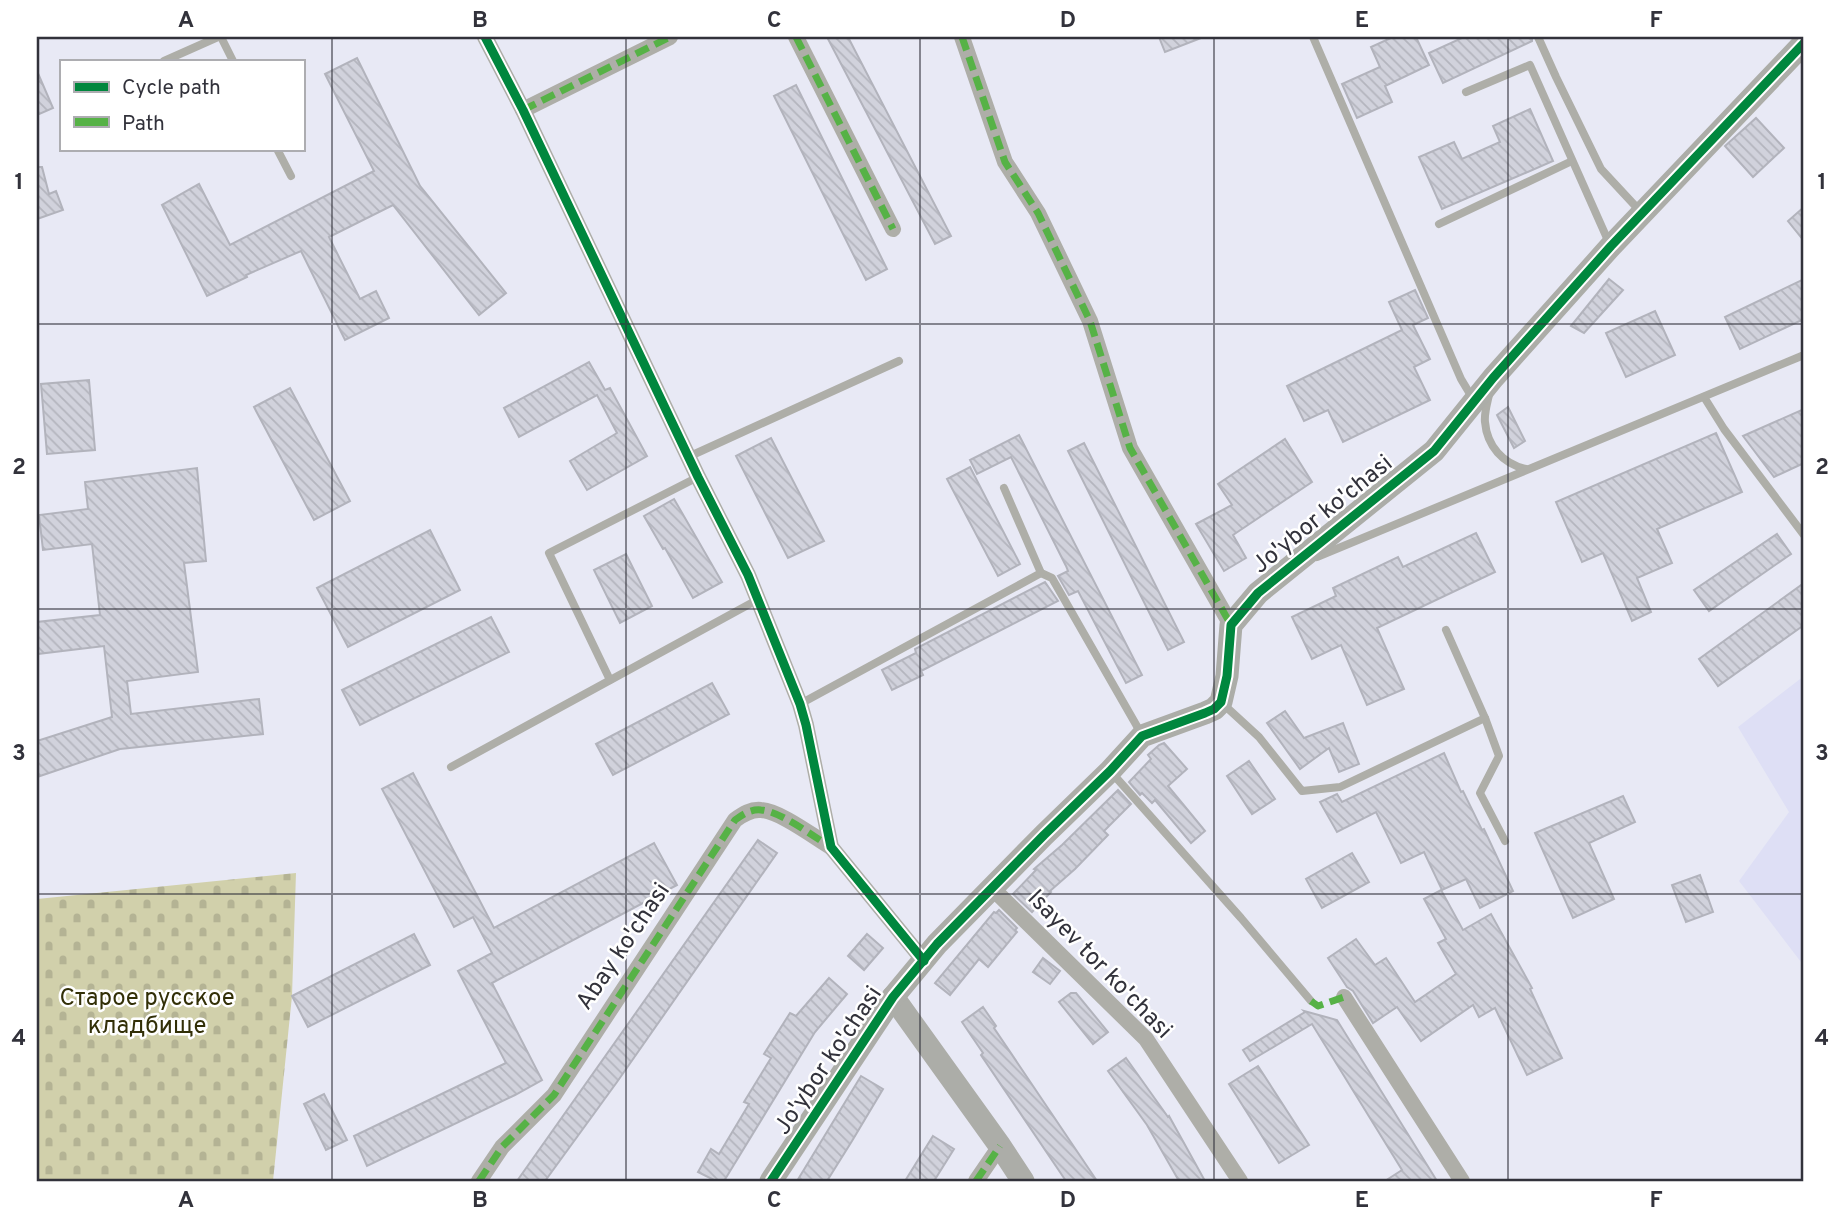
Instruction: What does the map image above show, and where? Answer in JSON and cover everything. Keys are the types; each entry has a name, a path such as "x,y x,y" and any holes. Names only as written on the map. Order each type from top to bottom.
{"street":[{"path":"485,37 748,575 800,704 831,847 924,961"},
{"path":"523,110 670,37"},
{"path":"796,37 893,229"},
{"path":"962,37 1005,162 1038,213 1090,321 1130,448 1231,625 1227,676 1220,702"},
{"name":"Jo'ybor ko'chasi","path":"1231,625 1258,593 1434,451 1493,378 1611,246 1804,43"},
{"name":"Jo'ybor ko'chasi","path":"771,1181 893,997 937,944 1142,736 1214,709 1220,702"},
{"name":"Abay ko'chasi","path":"479,1181 502,1147 554,1095 736,820 747,812 761,810 776,813 831,847"},
{"name":"Isayev tor ko'chasi","path":"992,888 1146,1039 1240,1181"},
{"path":"893,997 1023,1181"},
{"path":"1344,997 1462,1181"},
{"path":"976,1181 1000,1146"}],"lane":[{"path":"166,60 219,37 232,60"},
{"path":"1313,37 1461,379 1474,401"},
{"path":"1538,37 1601,169 1642,213"},
{"path":"1466,92 1531,65 1611,246"},
{"path":"278,150 291,176"},
{"path":"1438,224 1572,161"},
{"path":"1292,568 1804,355"},
{"path":"688,457 899,361"},
{"path":"1493,378 1484,420 1487,433 1493,448 1502,459 1525,469"},
{"path":"1704,397 1724,429 1804,535"},
{"path":"610,680 549,553 698,477"},
{"path":"1004,488 1041,573 1052,578 1142,736"},
{"path":"800,704 1041,573"},
{"path":"452,767 757,600"},
{"path":"1446,630 1499,756 1480,793 1505,841"},
{"path":"1220,702 1259,737 1302,791 1340,787 1485,718"},
{"path":"1110,771 1311,1001"}],"shaded area":[{"path":"1804,676 1804,966 1739,881 1789,812 1738,727"}],"green space":[{"name":"Старое русское кладбище","path":"296,873 292,996 273,1181 37,1181 37,899"}],"building":[{"path":"827,37 848,37 951,236 935,244"},
{"path":"1159,37 1201,37 1201,38 1165,52"},
{"path":"1393,37 1416,37 1429,65 1385,86 1392,102 1357,118 1342,84 1380,67 1371,47"},
{"path":"1464,37 1532,37 1532,41 1443,83 1429,53"},
{"path":"357,58 420,186 506,293 479,315 393,205 329,237 360,299 376,291 389,318 345,340 301,251 246,275 247,277 207,296 162,205 199,184 230,245 374,171 325,74"},
{"path":"37,71 53,108 37,115"},
{"path":"796,85 887,269 866,280 774,96"},
{"path":"1530,109 1553,161 1442,209 1419,157 1454,142 1462,159 1500,142 1493,126"},
{"path":"1756,118 1784,148 1753,177 1725,146"},
{"path":"37,167 42,167 49,194 56,191 63,210 37,219"},
{"path":"1804,207 1804,241 1788,221"},
{"path":"1609,279 1623,290 1584,333 1571,326"},
{"path":"1804,279 1804,319 1740,349 1725,317"},
{"path":"1415,290 1428,318 1413,325 1430,359 1414,367 1430,400 1343,442 1328,410 1304,421 1287,386 1402,330 1389,302"},
{"path":"1655,311 1675,355 1626,377 1606,333"},
{"path":"589,362 605,390 610,388 647,456 587,490 570,461 617,433 597,395 519,437 504,408"},
{"path":"89,380 95,450 47,454 41,384"},
{"path":"290,388 350,501 314,520 254,407"},
{"path":"1508,407 1525,441 1514,448 1497,415"},
{"path":"1804,409 1804,463 1774,477 1743,436"},
{"path":"1716,433 1742,492 1657,529 1672,563 1637,578 1651,612 1632,621 1603,553 1582,562 1556,502"},
{"path":"1019,435 1142,675 1126,683 1078,591 1069,595 1058,576 1068,571 1011,457 977,474 970,460"},
{"path":"771,438 824,541 788,558 736,456"},
{"path":"1285,439 1312,482 1233,535 1246,558 1224,571 1196,524 1232,505 1218,484"},
{"path":"1084,443 1184,642 1168,650 1068,451"},
{"path":"970,467 1020,564 998,576 947,479"},
{"path":"197,468 206,561 184,563 198,672 127,681 131,714 259,699 263,734 120,749 37,777 37,741 112,717 104,646 37,654 37,622 100,615 92,544 43,550 39,515 88,509 85,482"},
{"path":"674,499 722,582 693,598 644,516"},
{"path":"430,530 460,590 348,647 317,588"},
{"path":"1476,533 1495,572 1377,628 1404,689 1367,705 1341,645 1312,659 1292,617 1336,596 1333,588 1398,557 1403,567"},
{"path":"1777,534 1791,554 1709,611 1694,590"},
{"path":"626,554 652,606 620,623 594,570"},
{"path":"1045,582 1058,601 921,671 923,675 892,690 882,670 916,653 915,649"},
{"path":"1804,583 1804,625 1718,686 1699,659"},
{"path":"491,617 509,652 360,725 342,690"},
{"path":"712,683 729,714 613,775 596,744"},
{"path":"1285,711 1304,738 1343,723 1359,764 1339,772 1329,748 1300,769 1267,723"},
{"path":"1164,743 1187,769 1168,786 1205,831 1191,843 1155,800 1152,803 1142,793 1140,795 1129,782 1151,759 1148,755"},
{"path":"1444,753 1461,792 1463,791 1482,830 1484,829 1513,891 1480,908 1466,879 1442,890 1424,852 1401,863 1376,812 1337,832 1320,802 1337,794 1342,802"},
{"path":"1249,761 1275,799 1252,814 1227,776"},
{"path":"413,773 494,928 654,843 677,885 492,983 542,1080 367,1166 354,1136 506,1063 458,971 492,953 473,917 454,927 382,789"},
{"path":"1118,790 1131,804 1104,831 1108,835 1032,912 1013,894 1036,870 1034,869"},
{"path":"1623,796 1635,822 1589,843 1614,899 1573,918 1535,833"},
{"path":"758,840 777,853 617,1082 545,1181 517,1181"},
{"path":"1352,853 1369,882 1322,908 1306,879"},
{"path":"1700,875 1713,912 1686,922 1672,885"},
{"path":"1441,890 1463,930 1491,914 1532,988 1530,989 1562,1058 1527,1075 1495,1008 1479,1017 1473,1005 1421,1041 1397,1007 1373,1023 1353,991 1347,987 1328,958 1356,939 1375,965 1386,958 1415,1002 1456,974 1438,943 1446,939 1424,899"},
{"path":"999,910 1017,928 1017,932 988,967 979,959 950,995 935,983 994,912"},
{"path":"414,934 430,965 308,1027 292,996"},
{"path":"867,934 883,948 864,970 848,956"},
{"path":"1043,958 1060,971 1050,984 1033,972"},
{"path":"829,978 847,994 815,1032 724,1181 716,1181 698,1172 711,1149 719,1154 749,1104 744,1102 771,1058 764,1054 790,1013 796,1016"},
{"path":"1071,993 1076,993 1108,1032 1093,1044 1059,1002"},
{"path":"983,1007 996,1026 994,1028 1097,1181 1066,1181 981,1055 983,1053 962,1022"},
{"path":"1304,1011 1337,1020 1437,1181 1385,1181 1402,1170 1312,1024 1250,1061 1243,1050"},
{"path":"1126,1058 1169,1116 1205,1181 1179,1181 1147,1125 1108,1071"},
{"path":"1258,1066 1309,1145 1279,1163 1229,1084"},
{"path":"861,1076 883,1089 852,1141 827,1181 797,1181"},
{"path":"324,1094 347,1140 326,1150 304,1104"},
{"path":"933,1136 954,1149 934,1181 905,1181"}],"marked path":[{"path":"523,110 670,37"},
{"path":"796,37 893,229"},
{"path":"962,37 1005,162 1038,213 1090,321 1130,448 1231,625"},
{"path":"479,1181 502,1147 554,1095 735,820 750,811 769,811 831,847"},
{"path":"1311,1001 1318,1006 1344,997"},
{"path":"976,1181 1000,1146"}],"cycle path":[{"path":"485,37 748,575 800,704 831,847 924,961"},
{"path":"771,1181 893,997 937,944 1142,736 1205,713 1221,702 1227,676 1231,625 1258,593 1434,451 1493,378 1611,246 1804,43"}]}
